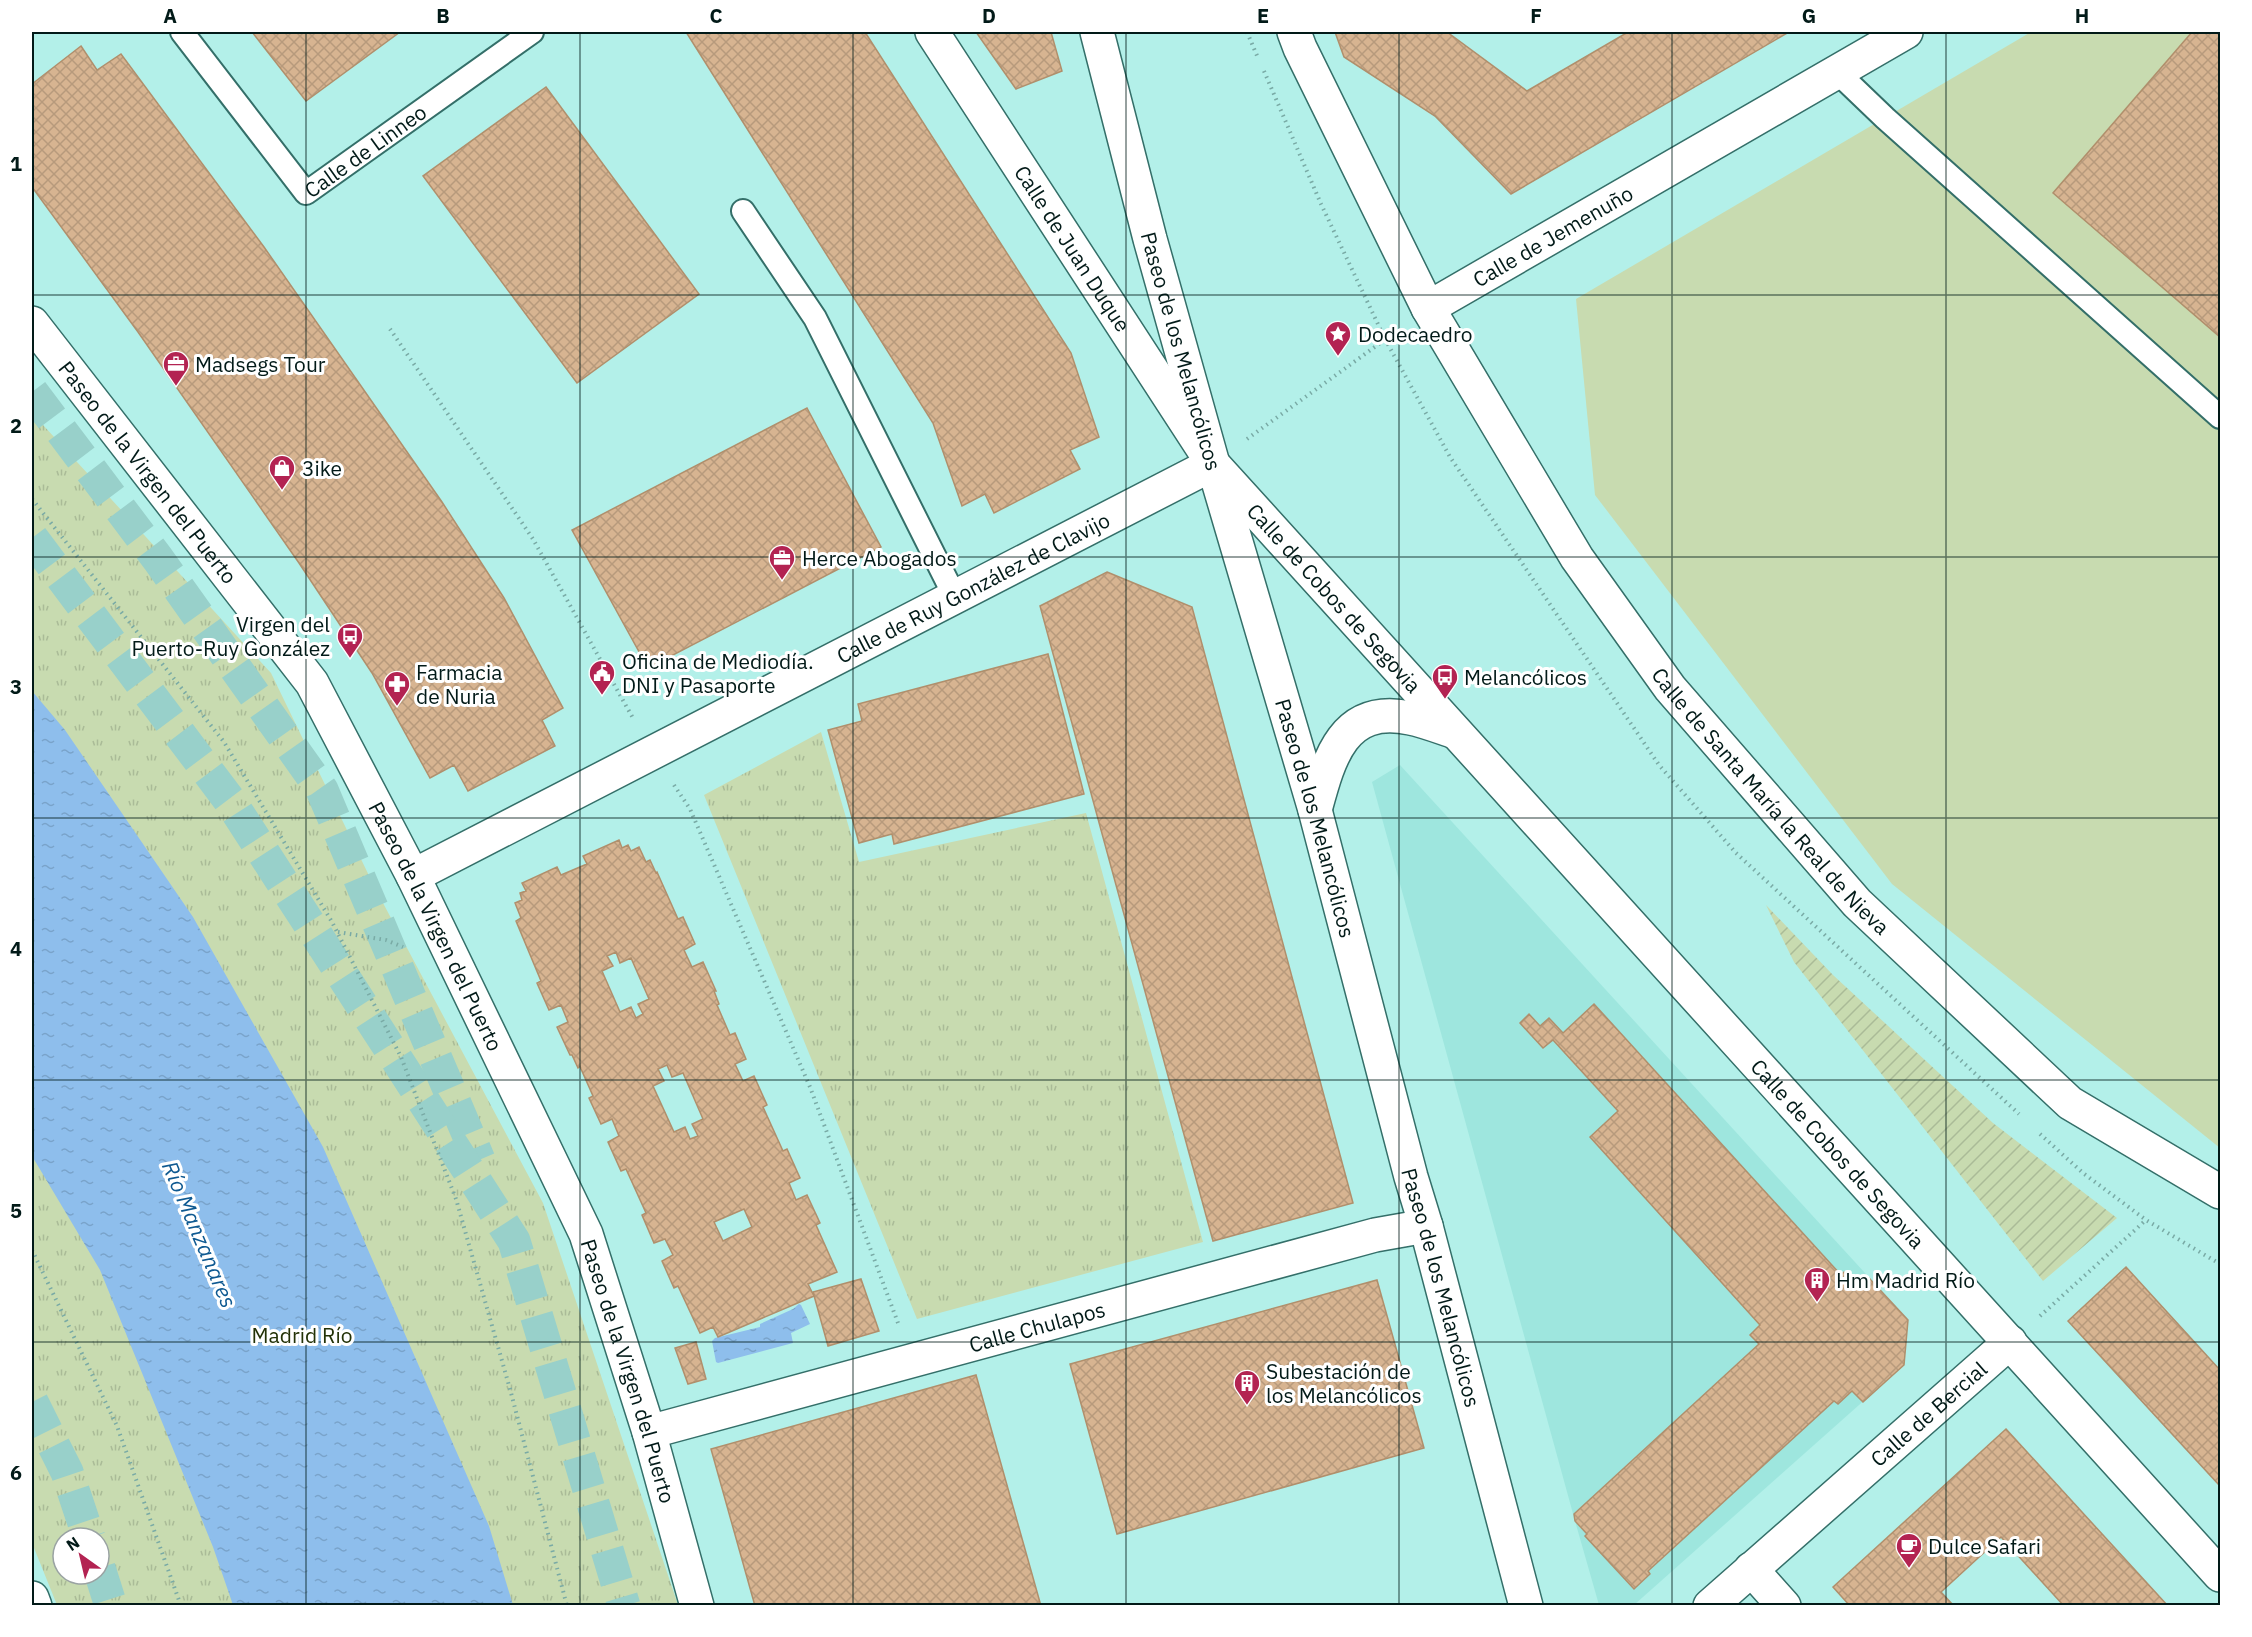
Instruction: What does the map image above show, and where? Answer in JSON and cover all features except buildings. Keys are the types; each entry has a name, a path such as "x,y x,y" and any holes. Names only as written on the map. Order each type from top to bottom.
{"street":[{"name":"Calle de Juan Duque","path":"932,32 1213,464"},
{"name":"Paseo de los Melancólicos","path":"1097,32 1150,239 1213,464 1315,810 1526,1605"},
{"name":"Calle de Santa María la Real de Nieva","path":"1294,32 1428,308 1577,558 1670,688 1857,903 2070,1103 2220,1192"},
{"name":"Calle de Jemenuño","path":"1428,308 1906,32"},
{"name":"Paseo de la Virgen del Puerto","path":"32,323 312,683 413,876 586,1234 649,1432 697,1605"},
{"name":"Calle de Ruy González de Clavijo","path":"413,876 1213,464"},
{"name":"Calle de Cobos de Segovia","path":"1213,464 2220,1575"},
{"name":"Calle de Cobos de Segovia","path":"1315,810 1328,764 1335,750 1351,729 1368,718 1382,715 1412,718 1456,733"},
{"name":"Calle Chulapos","path":"649,1432 1375,1235 1426,1226"},
{"name":"Calle de Bercial","path":"1710,1605 2010,1342"},
{"path":"1751,1569 1784,1605"},
{"path":"32,1598 35,1605"}],"lane":[{"name":"Calle de Linneo","path":"182,32 306,193 532,32"},
{"path":"1837,72 1885,118 2220,417"},
{"path":"743,211 815,318 955,597"}],"path":[{"path":"1213,464 1428,308"},
{"path":"390,328 533,539 652,753 690,809 810,1087 912,1360"},
{"path":"32,499 224,742 332,922 401,1057 456,1199 510,1389 567,1605"},
{"path":"2010,1342 2146,1220"},
{"path":"32,1250 117,1426 181,1605"}],"shaded area":[{"path":"1400,765 1908,1320 1904,1365 1634,1605 1599,1605 1575,1521 1372,782"}],"green space":[{"path":"2031,32 2220,32 2220,1148 1892,884 1595,495 1576,299"},
{"name":"Madrid Río","path":"32,413 271,673 375,888 543,1203 678,1605 57,1605 32,1543"},
{"path":"821,732 859,862 1086,813 1203,1242 917,1319 704,795"},
{"path":"1766,905 1833,975 1993,1123 2117,1218 2043,1281 1794,962"}],"water":[{"name":"Río Manzanares","path":"32,691 65,730 193,917 323,1147 489,1526 513,1605 233,1605 213,1547 100,1270 32,1156"},
{"path":"799,1304 810,1324 791,1333 793,1343 716,1362 712,1341 715,1338 760,1327 760,1324"}],"tunnel":[{"path":"32,392 158,559 322,790 479,1160"},
{"path":"32,538 230,801 514,1241 624,1606"},
{"path":"32,1402 67,1472 85,1526"},
{"path":"105,1586 111,1606"}],"place":[{"name":"Dodecaedro","path":"1338,357"},
{"name":"Madsegs Tour","path":"176,387"},
{"name":"3ike","path":"282,491"},
{"name":"Herce Abogados","path":"782,581"},
{"name":"Virgen del Puerto-Ruy González","path":"350,659"},
{"name":"Oficina de Mediodía. DNI y Pasaporte","path":"602,696"},
{"name":"Melancólicos","path":"1445,700"},
{"name":"Farmacia de Nuria","path":"397,707"},
{"name":"Hm Madrid Río","path":"1817,1303"},
{"name":"Subestación de los Melancólicos","path":"1247,1406"},
{"name":"Dulce Safari","path":"1909,1569"}]}
